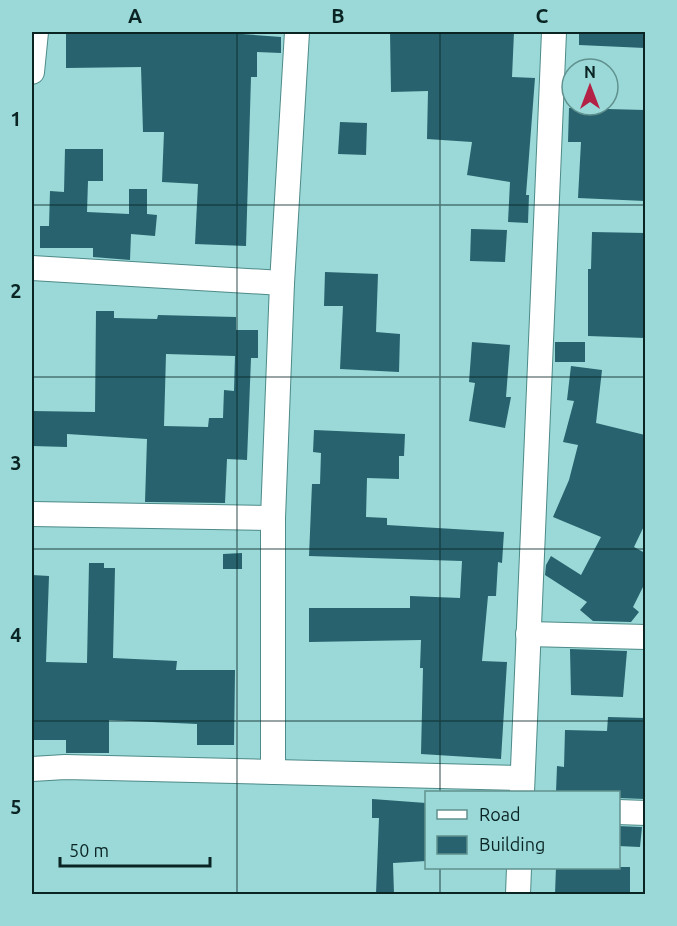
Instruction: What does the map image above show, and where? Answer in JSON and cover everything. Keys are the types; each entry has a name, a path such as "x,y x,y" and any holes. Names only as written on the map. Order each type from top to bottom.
{"street":[{"path":"32,72 36,32"},
{"path":"273,772 273,518 282,283 297,32"},
{"path":"32,769 65,767 273,772 522,785 554,32"},
{"path":"32,268 282,283"},
{"path":"32,514 273,518"},
{"path":"528,634 645,637"},
{"path":"620,812 645,813"},
{"path":"518,894 519,869"}],"building":[{"path":"66,32 242,32 242,34 281,37 281,53 257,52 257,77 251,77 246,246 195,244 198,184 162,182 164,132 143,132 141,67 66,68"},
{"path":"390,32 514,32 512,77 535,78 526,195 529,195 528,223 508,222 510,182 467,175 472,142 427,139 428,91 391,92"},
{"path":"579,32 645,32 645,48 579,45"},
{"path":"620,109 645,110 645,201 578,198 581,142 568,142 569,117 620,117"},
{"path":"340,122 367,123 366,155 338,154"},
{"path":"65,149 103,149 103,181 88,181 87,212 129,214 129,189 147,189 147,214 157,215 155,236 131,234 130,260 93,257 93,248 40,248 40,226 49,226 50,191 64,192"},
{"path":"471,229 507,230 505,262 470,261"},
{"path":"592,232 645,233 645,338 588,336 588,269 591,269"},
{"path":"325,272 378,274 376,332 400,334 399,372 340,369 343,306 324,306"},
{"path":"96,311 114,311 114,318 157,319 158,315 236,317 236,330 258,330 258,358 251,358 247,460 227,459 225,503 145,502 147,439 67,434 67,447 32,446 32,411 95,412","holes":["166,354 235,356 234,391 224,390 223,418 209,418 208,427 164,426"]},
{"path":"472,342 510,345 506,397 511,397 505,428 469,421 475,383 469,382"},
{"path":"555,342 585,342 585,362 555,362"},
{"path":"571,366 602,370 596,423 645,435 645,524 634,547 645,553 645,583 633,607 639,612 631,622 593,621 580,610 587,602 545,575 546,565 551,556 581,575 601,537 553,517 569,480 578,445 563,442 574,401 567,400"},
{"path":"314,430 405,434 404,456 399,456 399,479 367,478 366,517 387,518 387,525 504,532 502,563 498,562 496,596 488,596 482,661 507,662 501,759 421,754 423,668 420,668 421,640 309,642 309,608 410,608 410,596 460,598 462,561 309,556 312,484 320,484 321,453 313,452"},
{"path":"242,553 242,569 223,569 223,554"},
{"path":"89,563 104,563 104,568 115,568 113,658 177,661 176,670 235,670 234,745 197,745 197,724 109,720 109,753 66,753 66,740 32,740 32,575 49,576 46,662 87,663"},
{"path":"570,649 627,651 623,697 571,695"},
{"path":"608,717 645,718 645,799 620,798 620,791 556,791 557,766 564,767 565,730 607,731"},
{"path":"372,799 425,803 425,861 393,863 394,894 376,894 379,818 372,818"},
{"path":"620,826 642,827 640,847 620,846"},
{"path":"630,867 630,894 555,894 556,869"}]}
